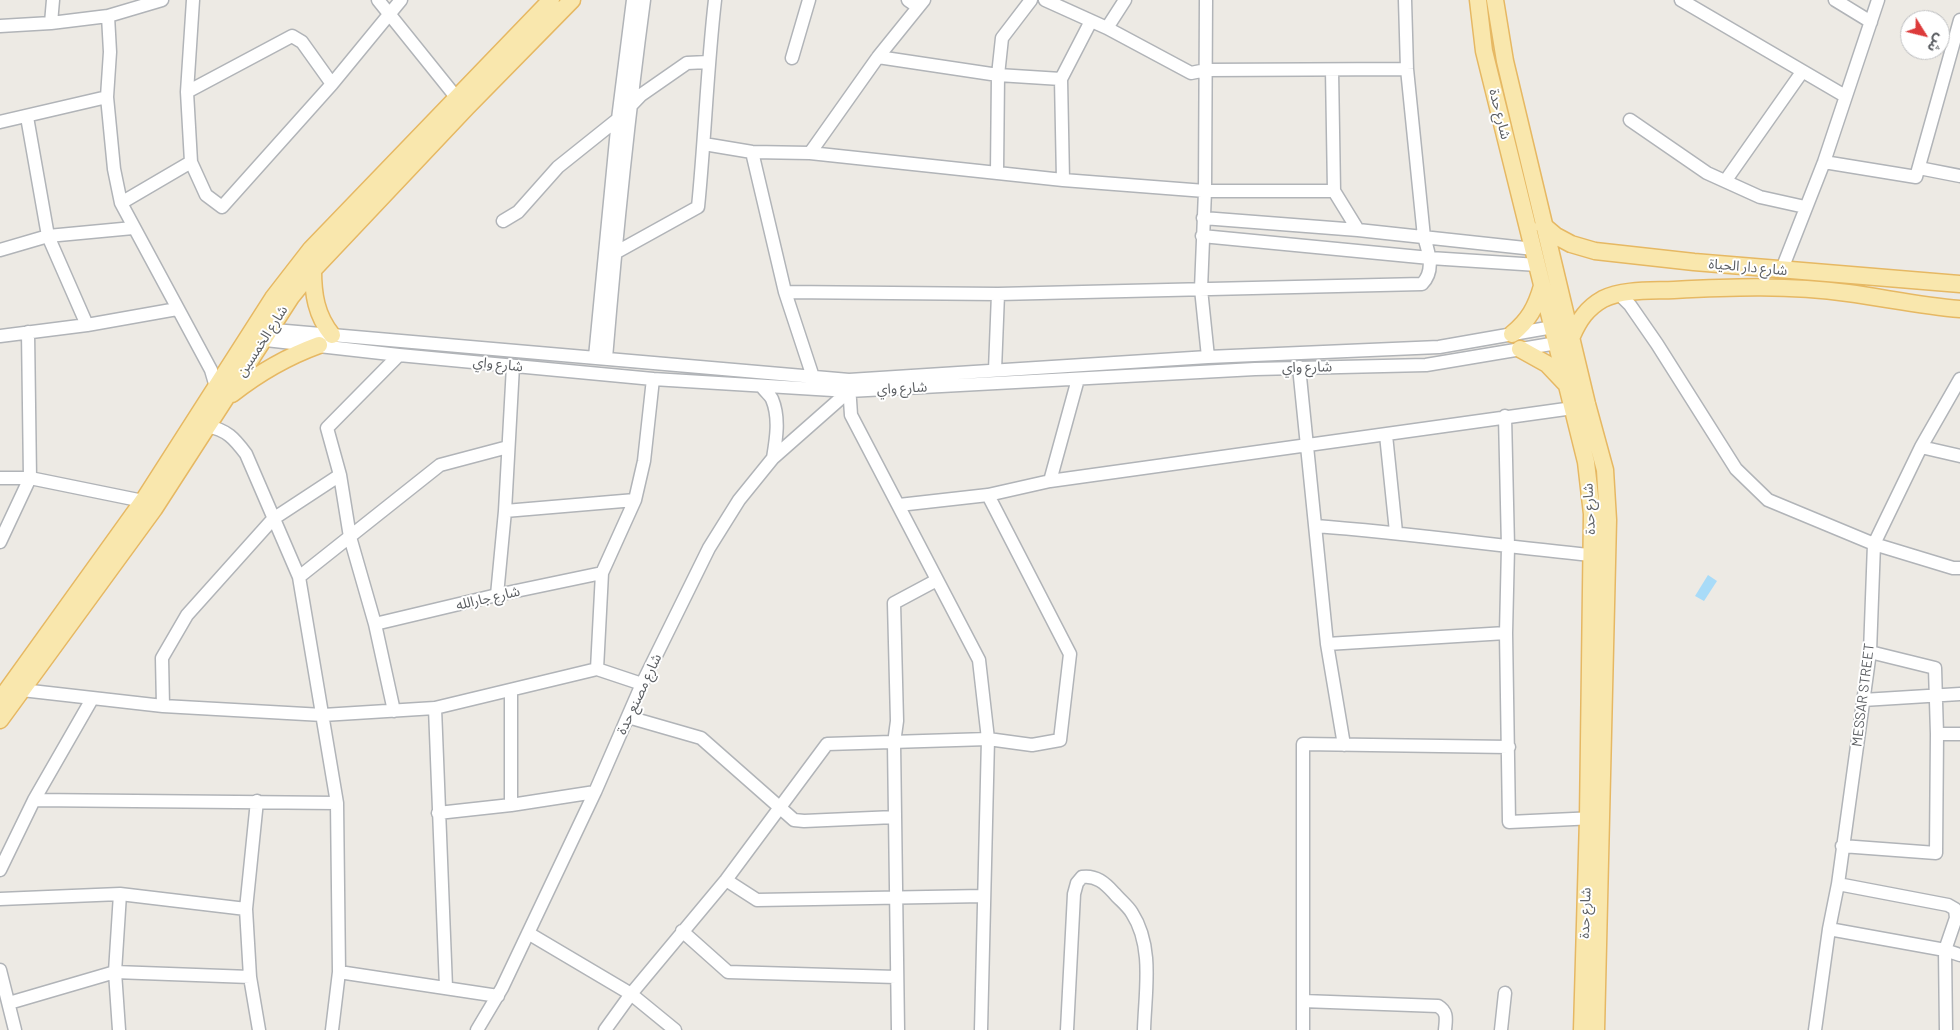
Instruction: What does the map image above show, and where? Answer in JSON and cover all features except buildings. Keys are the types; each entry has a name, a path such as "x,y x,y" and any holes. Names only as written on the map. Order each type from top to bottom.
{"main road":[{"name":"شارع الخمسين","path":"0,720 22,690 40,654 143,501 216,387 313,270 551,0"},
{"name":"شارع الخمسين","path":"0,700 40,654 154,509 221,403 259,334 273,298 311,249 462,102 572,0"},
{"name":"شارع حدة","path":"1478,0 1484,51 1542,286 1561,335 1580,406 1605,470 1608,520 1590,971 1582,1030"},
{"name":"شارع حدة","path":"1495,0 1504,61 1543,225 1568,386 1580,406 1592,514 1595,818"},
{"name":"شارع دار الحياة","path":"1543,225 1556,236 1571,244 1595,251 1847,276 1960,284"},
{"path":"313,270 313,291 316,305 321,318 332,335"},
{"path":"1846,292 1847,276"},
{"path":"1512,334 1523,325 1534,311 1542,286"},
{"name":"شارع دار الحياة","path":"1561,335 1579,320 1591,306 1605,298 1620,294 1741,286 1846,292 1920,306 1960,309"},
{"path":"221,403 266,369 282,360 319,346"},
{"path":"1520,349 1547,364 1568,386"},
{"name":"شارع حدة","path":"1590,971 1596,1030"}],"street":[{"path":"51,23 54,0"},
{"path":"0,26 51,23 108,16 162,0"},
{"path":"193,0 187,92 191,162 206,195 222,207 332,84 400,0"},
{"path":"378,0 462,102"},
{"path":"601,357 618,119 633,0"},
{"path":"601,357 615,253 629,108 644,0"},
{"path":"615,253 698,207 704,144 708,62 715,0"},
{"path":"792,58 809,0"},
{"path":"997,172 998,75 1002,38 1031,0"},
{"path":"1045,0 1107,28 1190,73 1206,70 1407,69"},
{"path":"1107,28 1125,0"},
{"path":"1206,0 1205,191 1201,289 1208,357"},
{"path":"785,292 998,294 1422,284 1428,278 1430,258 1424,238 1407,69 1405,0"},
{"path":"1681,0 1845,96"},
{"path":"1835,0 1871,22"},
{"path":"1782,269 1824,162 1878,0"},
{"path":"810,153 917,2"},
{"path":"108,16 110,52 107,97 114,168 122,204 133,228 211,370 216,387"},
{"path":"1063,180 1061,79 1091,21"},
{"path":"1824,162 1916,177 1959,26"},
{"path":"187,92 292,36 302,42 332,84"},
{"path":"878,58 998,75 1061,79"},
{"path":"503,221 518,212 558,167 618,119 641,95 687,63 708,62"},
{"path":"1332,70 1334,191 1358,230"},
{"path":"1726,180 1802,72"},
{"path":"0,122 107,97"},
{"path":"27,117 48,236 87,325"},
{"path":"1630,120 1707,173 1760,197 1805,207"},
{"path":"704,144 752,152 810,153 1063,180 1205,191 1334,191"},
{"path":"752,152 785,292 813,377"},
{"path":"122,204 191,162"},
{"path":"1919,168 1960,176"},
{"path":"1203,218 1308,228 1358,230 1424,238 1536,257"},
{"path":"0,250 48,236 133,228"},
{"path":"1308,228 1308,245"},
{"path":"1202,236 1430,258 1536,257"},
{"path":"995,370 998,294"},
{"path":"1620,294 1657,344 1736,469 1768,500 1874,544 1953,568 1960,568"},
{"path":"0,336 87,325 177,309"},
{"path":"0,542 30,478 28,332"},
{"name":"شارع واي","path":"259,334 332,335 601,357 813,377 849,386 995,370 1208,357 1439,347 1512,334 1561,335"},
{"name":"شارع واي","path":"259,334 319,346 399,356 762,387 1078,379 1299,367 1426,365 1520,349 1561,335"},
{"path":"460,360 462,346"},
{"path":"1253,355 1254,369"},
{"path":"394,711 375,624 350,536 340,475 327,428 399,356"},
{"path":"497,595 505,511 513,366"},
{"path":"1299,367 1327,644 1344,745"},
{"path":"597,668 602,573 635,500 644,461 653,379"},
{"path":"1050,481 1078,379"},
{"name":"MESSAR STREET","path":"1815,1030 1829,929 1838,884 1870,652 1874,544 1921,447 1958,385"},
{"path":"849,386 851,415 979,660 988,739 981,1030"},
{"name":"شارع مصنع حدة","path":"477,1030 498,996 594,792 642,684 709,548 739,500 773,458 849,386"},
{"path":"762,387 772,398 776,418 773,458"},
{"path":"899,505 988,495 1050,481 1386,435 1580,406"},
{"path":"1505,416 1508,547 1506,633 1509,822 1595,818"},
{"path":"207,426 220,428 233,438 246,454 299,577 337,804 340,972 332,1030"},
{"path":"1386,435 1396,532"},
{"path":"299,577 440,465 508,447"},
{"path":"1921,447 1960,456"},
{"path":"163,706 162,658 187,615 273,519 340,475"},
{"path":"0,478 30,478 143,501"},
{"path":"604,1030 682,931 726,880 827,744 988,739 1032,745 1060,740 1070,654 988,495"},
{"path":"505,511 635,500"},
{"path":"1316,526 1396,532 1508,547 1591,555"},
{"name":"شارع جارالله","path":"375,624 497,595 602,573"},
{"path":"898,1030 894,743 897,721 894,603 937,580"},
{"path":"1327,644 1506,633"},
{"path":"1842,846 1936,854 1937,734 1935,668 1870,652"},
{"path":"22,690 163,706 322,715 435,708 597,668 642,684"},
{"path":"511,690 511,805"},
{"path":"1863,700 1960,694"},
{"path":"0,870 34,800 92,699"},
{"path":"435,708 446,987"},
{"path":"628,717 701,738 794,820 895,817"},
{"path":"1937,734 1960,734"},
{"path":"1303,1030 1303,744 1508,747"},
{"path":"438,813 511,805 594,792"},
{"path":"34,800 257,801 337,804"},
{"path":"257,801 246,909 250,977 259,1030"},
{"path":"1067,1030 1074,894 1076,883 1082,877 1091,876 1106,885 1132,912 1142,931 1146,950 1144,1030"},
{"path":"726,880 757,900 896,896 984,896"},
{"path":"1838,884 1948,905 1954,909 1956,918 1945,950 1946,1030"},
{"path":"0,899 120,894 246,909"},
{"path":"119,1030 114,972 120,894"},
{"path":"1829,929 1945,950 1960,955"},
{"path":"682,931 728,972 896,977"},
{"path":"528,933 631,994 675,1030"},
{"path":"0,970 15,1030"},
{"path":"9,1003 114,972 250,977"},
{"path":"340,972 498,996"},
{"path":"1501,1030 1505,993"},
{"path":"1303,1001 1438,1006 1444,1010 1447,1016 1445,1030"}],"water":[{"path":"1708,575 1717,581 1704,601 1695,596"}]}
